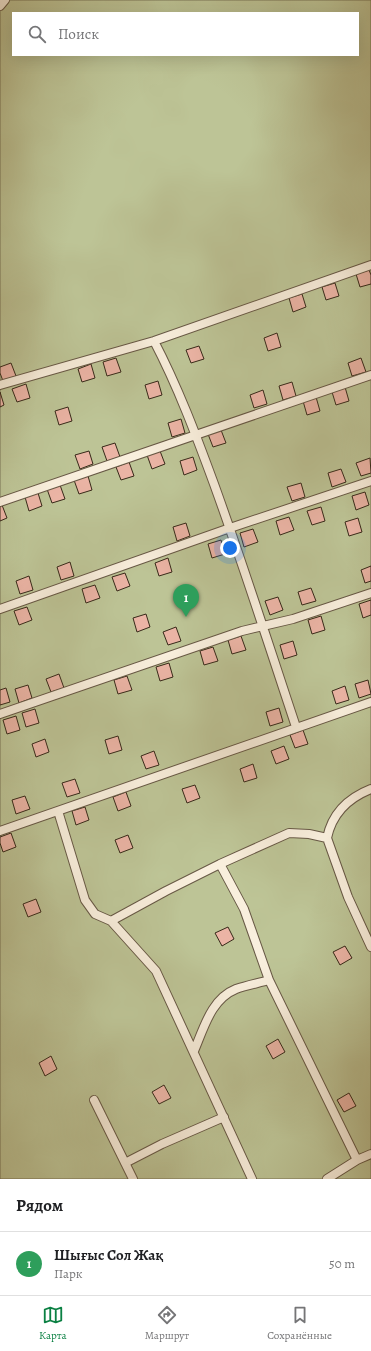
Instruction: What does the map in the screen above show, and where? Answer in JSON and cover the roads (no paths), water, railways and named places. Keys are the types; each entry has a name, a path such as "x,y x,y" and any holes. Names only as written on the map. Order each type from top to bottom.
{"street":[{"path":"0,6 5,0"},
{"path":"0,385 154,342 371,265"},
{"path":"154,342 168,367 196,435 230,528 296,727"},
{"path":"0,502 371,375"},
{"path":"0,609 230,528 371,481"},
{"path":"0,714 242,631 292,620 371,593"},
{"path":"0,831 371,702"},
{"path":"371,789 361,793 344,805 329,827 326,838 348,897 371,946"},
{"path":"58,810 85,900 95,914 111,921 156,971 252,1179"},
{"path":"111,921 220,864 289,833 309,834 326,838"},
{"path":"220,864 244,909 270,980 357,1160"},
{"path":"194,1051 210,1013 219,1000 236,989 270,980"},
{"path":"94,1100 133,1179"},
{"path":"125,1163 162,1144 224,1117"},
{"path":"327,1179 357,1160 371,1154"}],"place":[{"name":"Шығыс Сол Жақ","path":"186,617"}]}
